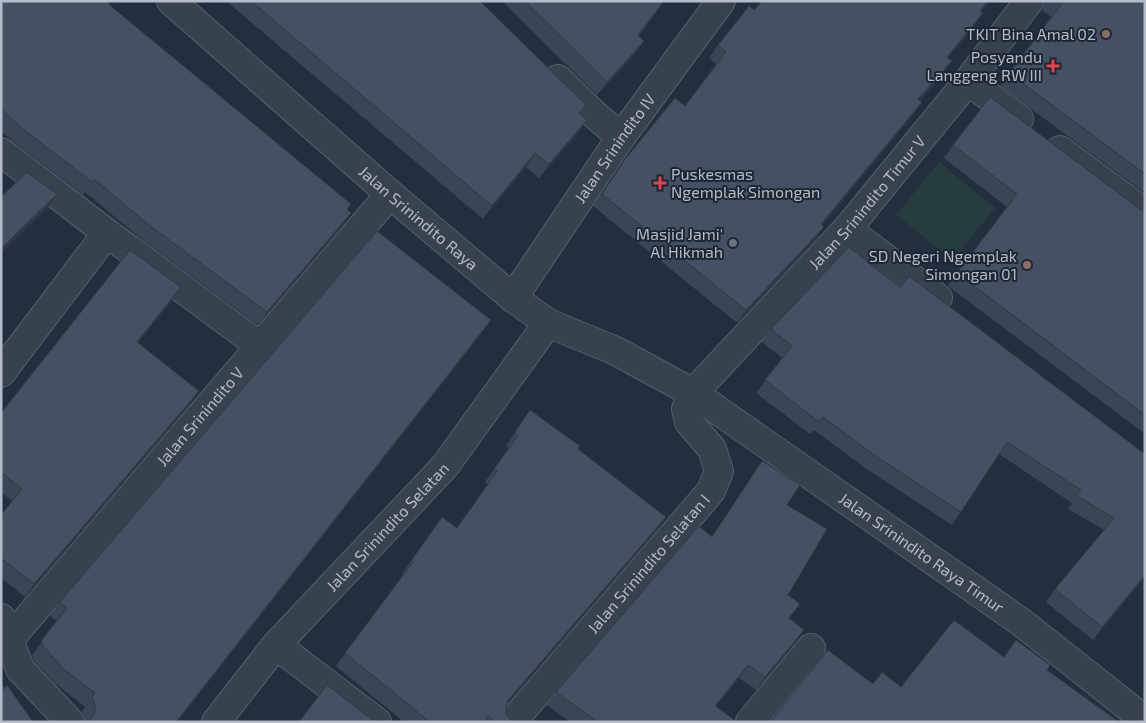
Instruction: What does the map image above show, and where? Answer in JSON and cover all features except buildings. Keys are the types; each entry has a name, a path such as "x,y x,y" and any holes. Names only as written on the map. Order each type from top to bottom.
{"street":[{"name":"Jalan Srinindito Raya","path":"171,1 390,194 513,298 548,323 616,351 693,393"},
{"name":"Jalan Srinindito IV","path":"513,298 621,137 721,1"},
{"name":"Jalan Srinindito Timur V","path":"693,393 847,229 968,82 1029,1"},
{"path":"540,62 595,115 621,137"},
{"path":"968,82 1145,213"},
{"path":"1,152 260,346"},
{"name":"Jalan Srinindito V","path":"5,629 260,346 390,194"},
{"path":"847,229 959,314"},
{"path":"1,373 107,233"},
{"name":"Jalan Srinindito Selatan","path":"216,722 276,645 445,466 548,323"},
{"name":"Jalan Srinindito Raya Timur","path":"693,393 1021,622 1145,720"},
{"name":"Jalan Srinindito Selatan I","path":"512,722 711,491 718,471 712,449 689,422 686,409 693,393"},
{"path":"5,629 20,669 70,722"},
{"path":"276,645 377,722"},
{"path":"759,718 811,648"}],"green space":[{"path":"939,162 995,208 953,260 896,215"}],"place":[{"name":"TKIT Bina Amal 02","path":"1106,34"},
{"name":"Posyandu Langgeng RW III","path":"1053,66"},
{"name":"Puskesmas Ngemplak Simongan","path":"660,183"},
{"name":"Masjid Jami' Al Hikmah","path":"733,243"},
{"name":"SD Negeri Ngemplak Simongan 01","path":"1027,265"}]}
